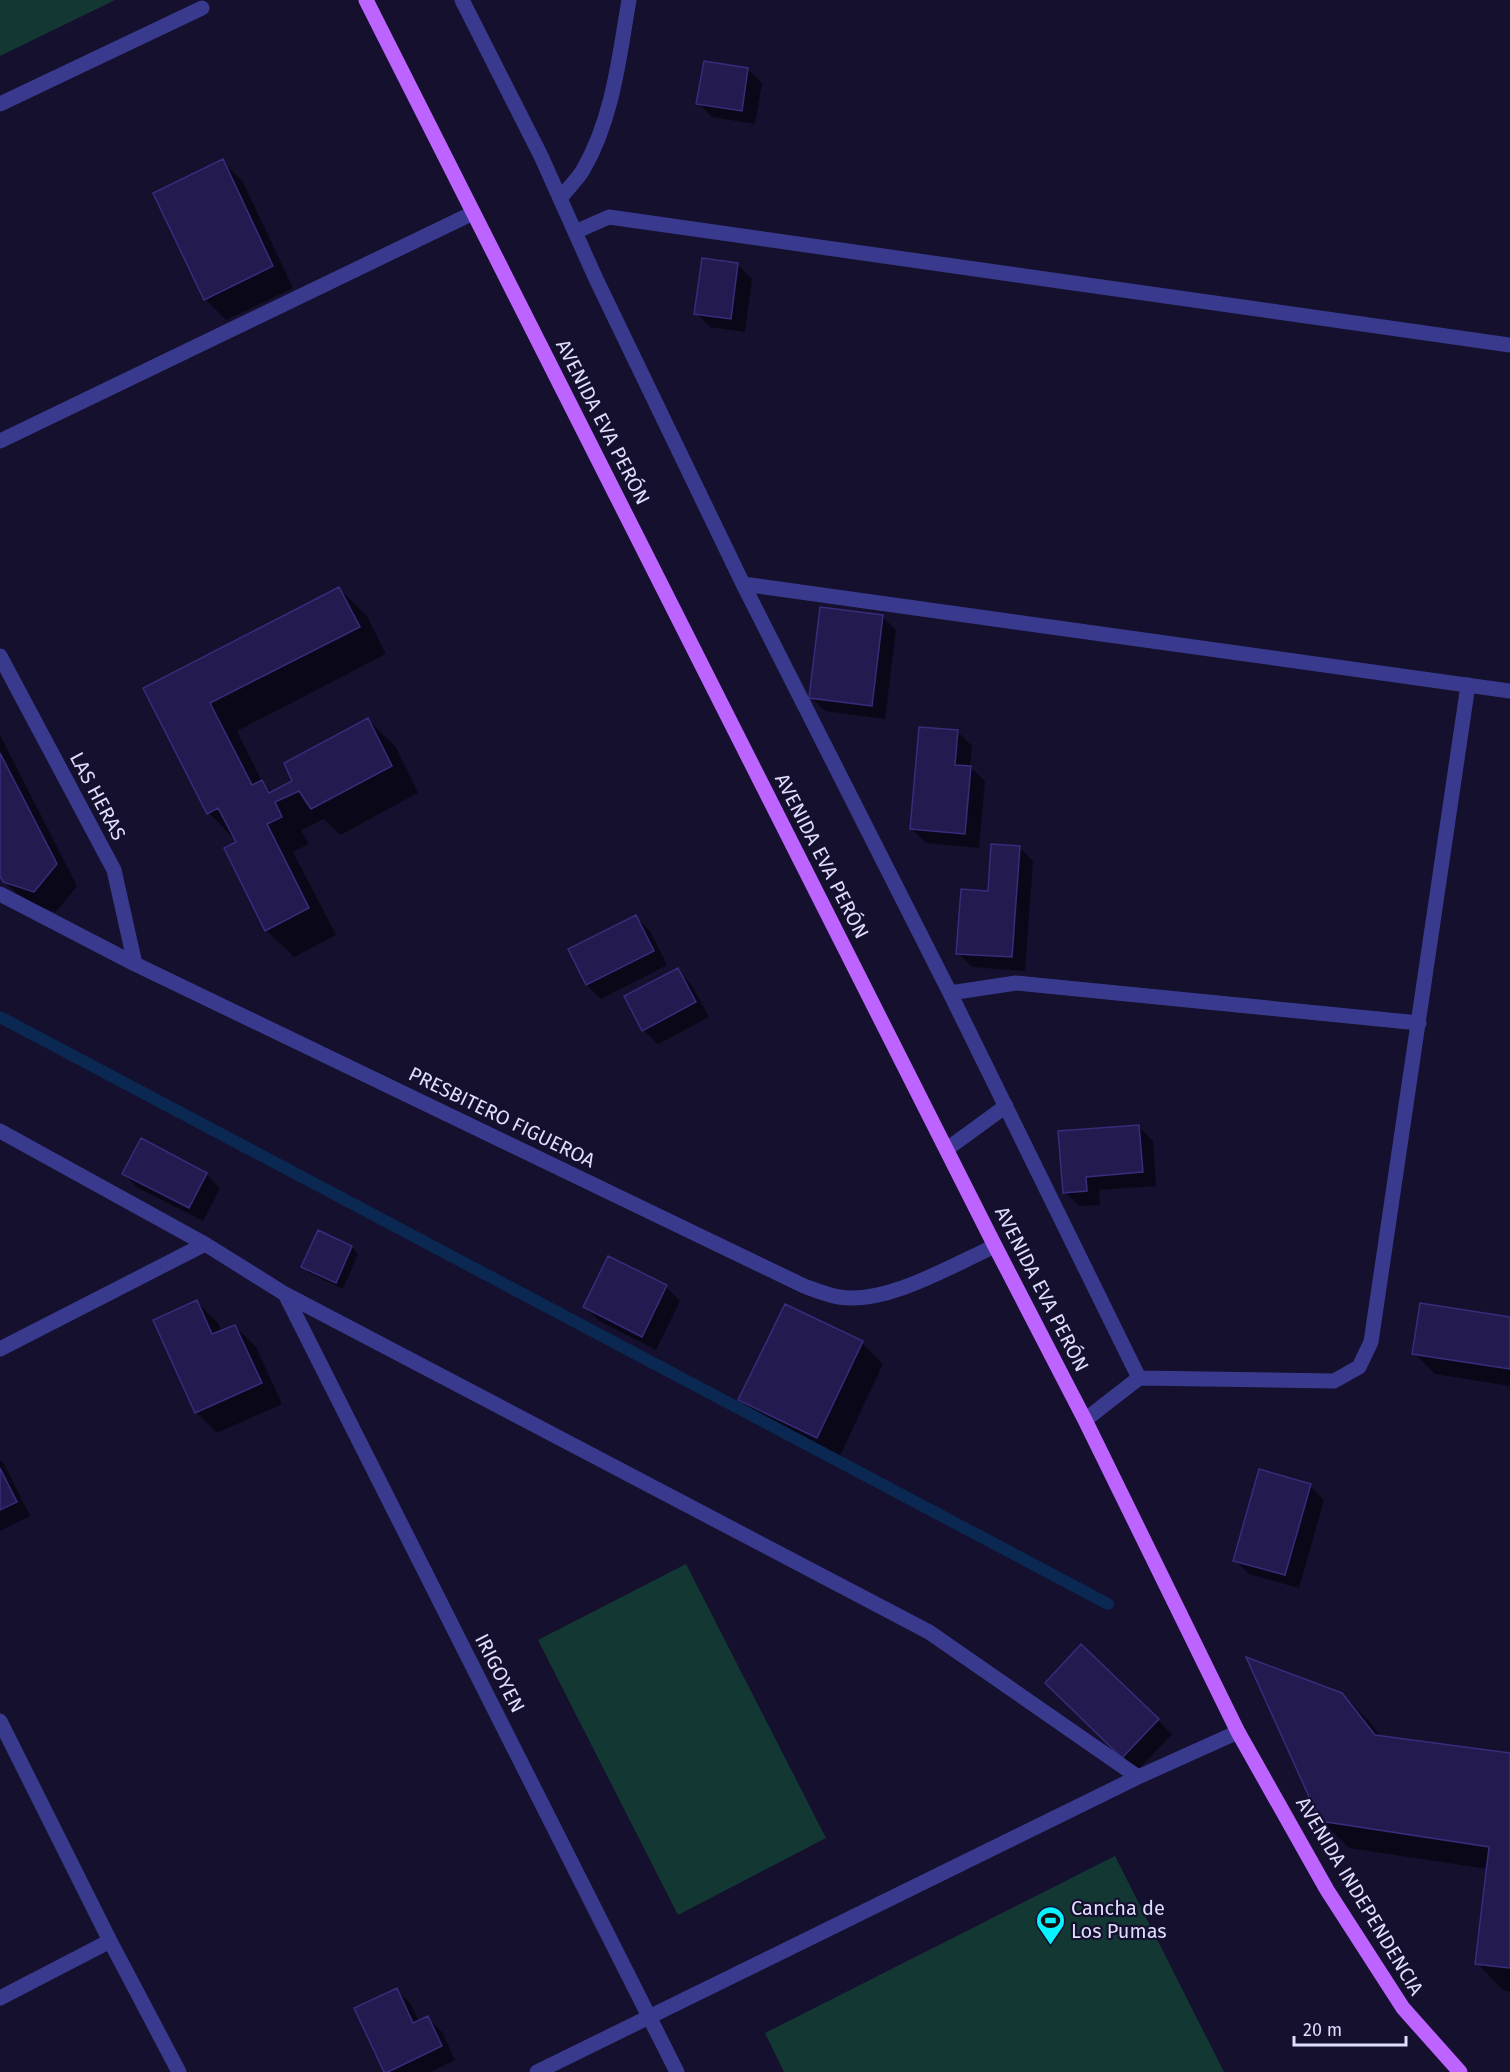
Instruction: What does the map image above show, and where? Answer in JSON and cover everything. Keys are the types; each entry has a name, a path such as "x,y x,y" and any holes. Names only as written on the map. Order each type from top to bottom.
{"main road":[{"name":"AVENIDA EVA PERÓN","path":"366,0 1085,1420 1238,1732"},
{"name":"AVENIDA INDEPENDENCIA","path":"1238,1732 1328,1890 1403,2008 1460,2072"}],"street":[{"path":"462,0 541,156 574,232 743,584 950,993 1139,1378"},
{"path":"560,199 582,171 602,131 616,82 629,0"},
{"path":"0,104 202,8"},
{"path":"0,441 473,213"},
{"path":"574,232 609,217 1510,345"},
{"path":"743,584 1510,691"},
{"name":"LAS HERAS","path":"0,656 114,870 135,964"},
{"path":"1085,1420 1139,1378 1334,1381 1359,1367 1371,1342 1468,685"},
{"name":"PRESBITERO FIGUEROA","path":"0,894 135,964 804,1286 840,1297 877,1296 908,1286 995,1246"},
{"path":"950,993 1016,983 1419,1023"},
{"path":"946,1149 1006,1107"},
{"path":"0,1131 205,1244 285,1294 929,1632 1138,1777"},
{"path":"0,1349 205,1244"},
{"name":"IRIGOYEN","path":"285,1294 677,2072"},
{"path":"0,1721 110,1941 179,2072"},
{"path":"537,2072 1138,1777 1238,1732"},
{"path":"0,1998 110,1941"}],"green space":[{"path":"0,0 115,0 0,56"},
{"path":"686,1564 826,1838 678,1915 538,1640"},
{"name":"Cancha de Los Pumas","path":"1115,1856 1224,2072 784,2072 765,2033"}],"building":[{"path":"704,61 748,68 742,111 696,104"},
{"path":"223,159 273,266 204,300 153,193"},
{"path":"702,258 738,263 731,319 694,314"},
{"path":"339,587 360,627 210,703 252,785 262,780 269,793 292,781 284,763 368,718 392,766 311,809 299,791 275,802 282,817 267,824 309,908 265,931 224,848 236,842 218,808 207,814 143,688"},
{"path":"820,607 883,615 872,706 809,698"},
{"path":"919,727 958,730 955,765 971,766 965,834 910,829"},
{"path":"0,753 57,864 34,892 3,882 0,876"},
{"path":"991,844 1020,846 1012,957 956,954 961,889 988,891"},
{"path":"636,915 654,951 586,985 568,949"},
{"path":"678,968 696,1002 642,1031 624,996"},
{"path":"1139,1125 1143,1172 1086,1177 1087,1191 1063,1193 1058,1131"},
{"path":"141,1138 207,1173 189,1208 122,1174"},
{"path":"318,1230 352,1246 336,1283 301,1267"},
{"path":"608,1256 667,1285 642,1337 583,1307"},
{"path":"197,1300 212,1334 235,1325 262,1383 195,1413 153,1320"},
{"path":"1420,1303 1510,1317 1510,1369 1412,1354"},
{"path":"785,1304 863,1341 817,1438 738,1400"},
{"path":"0,1468 17,1502 0,1510"},
{"path":"1259,1469 1311,1484 1285,1575 1233,1561"},
{"path":"1081,1644 1159,1719 1122,1758 1045,1683"},
{"path":"1246,1657 1342,1693 1375,1735 1510,1753 1510,1968 1475,1964 1489,1847 1320,1821"},
{"path":"397,1988 413,2023 428,2016 442,2046 384,2072 354,2008"}],"waterway":[{"path":"0,1017 1108,1604"}],"place":[{"name":"Cancha de Los Pumas","path":"1050,1946"}]}
